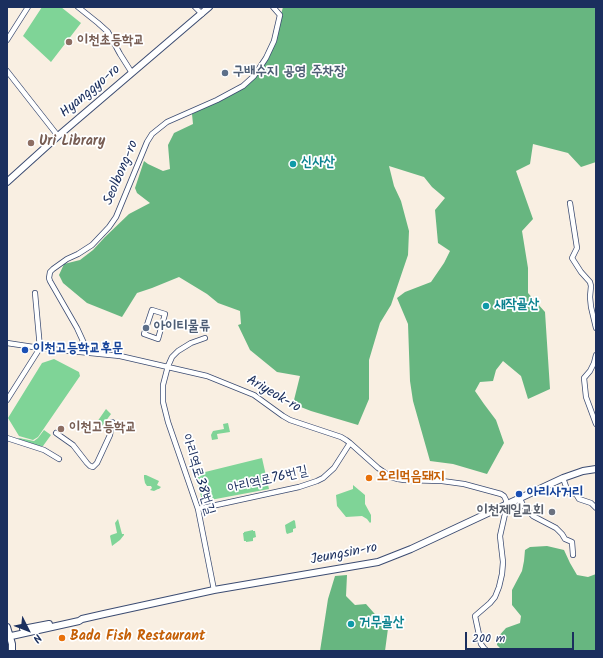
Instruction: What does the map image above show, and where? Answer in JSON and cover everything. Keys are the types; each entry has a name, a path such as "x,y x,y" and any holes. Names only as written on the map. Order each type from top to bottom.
{"street":[{"path":"7,40 28,7"},
{"path":"78,7 98,22 109,33 132,73"},
{"path":"195,7 202,14"},
{"name":"Hyanggyo-ro","path":"7,182 58,136 209,7"},
{"name":"Seolbong-ro","path":"88,352 77,328 50,281 50,272 68,259 92,245 109,227 116,217 147,142 152,134 167,122 217,100 243,86 254,76 266,58 274,41 280,15 273,7"},
{"path":"7,71 58,136"},
{"path":"570,203 577,248 572,258 592,286 590,297 596,328"},
{"path":"7,400 40,348 35,293"},
{"path":"152,310 165,314 158,339 144,334 152,310"},
{"path":"168,366 172,357 178,351 191,343 205,338"},
{"name":"Ariyeok-ro","path":"7,344 120,356 207,376 247,391 290,420 341,437 391,477 404,480 442,481 464,484 501,494 504,496 507,505"},
{"path":"596,355 590,371 584,378 586,397 596,424"},
{"name":"아리역로38번길","path":"168,366 163,390 164,409 198,509 214,590"},
{"path":"56,433 73,445 86,463 93,466 97,463 110,433 112,422"},
{"path":"7,438 44,450 60,459"},
{"name":"아리역로76번길","path":"198,509 317,481 323,478 334,468 350,443"},
{"name":"Jeungsin-ro","path":"8,633 78,618 82,619 214,590 378,562 411,549 564,478 583,471 596,469"},
{"path":"564,478 568,492 576,494 579,499 591,503 596,508"},
{"path":"520,499 523,506 533,516 556,528 566,539 572,542 573,555"},
{"path":"488,651 481,644 475,616 495,597 499,587 503,562 500,536 507,505"},
{"path":"8,633 12,644 12,651"}],"green space":[{"path":"42,7 61,7 81,23 51,62 23,36"},
{"path":"283,7 596,7 596,162 581,167 568,153 533,144 530,164 516,171 533,219 522,231 528,268 528,293 545,312 550,389 528,399 521,376 503,361 496,370 493,381 480,382 475,391 496,420 504,443 487,474 453,464 430,461 413,401 410,381 408,324 397,298 405,292 431,282 450,251 438,243 435,210 445,198 432,187 424,177 389,166 409,231 408,255 391,305 380,323 369,360 369,399 358,425 293,404 300,376 277,372 250,350 238,325 241,324 240,311 218,303 207,294 179,277 137,293 122,317 87,303 63,283 59,275 64,264 80,260 93,250 129,214 150,203 137,193 135,188 144,161 163,171 170,169 168,145 174,133 193,124 192,114 245,82 259,71 274,41"},
{"path":"54,359 79,372 80,376 38,437 33,440 19,436 8,418 42,363"},
{"path":"106,409 111,414 102,426 97,422"},
{"path":"228,423 230,432 217,434 218,439 212,440 211,435 213,431 224,429 223,424"},
{"path":"44,430 51,435 43,446 18,439 34,441"},
{"path":"262,458 269,489 205,501 202,500 197,482 193,475"},
{"path":"144,475 159,481 157,485 161,487 154,491 150,490 152,488 151,486 147,486 145,483"},
{"path":"353,485 365,495 365,504 371,515 370,523 362,516 346,517 337,506 336,495 353,489"},
{"path":"118,519 122,534 124,535 112,546 110,536 117,533 115,523"},
{"path":"294,520 296,528 293,529 293,532 287,534 285,525"},
{"path":"253,530 255,531 256,537 253,538 253,541 244,541 243,533"},
{"path":"547,546 564,550 577,575 588,577 596,574 596,651 503,651 497,645 497,638 506,628 520,623 521,616 512,605 512,590 522,571 525,550 530,547"},
{"path":"347,575 346,596 355,605 366,604 381,621 389,621 385,651 320,651 328,599 335,576"}],"place":[{"name":"이천초등학교","path":"69,42"},
{"name":"구배수지 공영 주차장","path":"225,73"},
{"name":"Uri Library","path":"31,143"},
{"name":"신사산","path":"293,164"},
{"name":"새작골산","path":"486,306"},
{"name":"아이티물류","path":"146,328"},
{"name":"이천고등학교후문","path":"25,350"},
{"name":"이천고등학교","path":"61,429"},
{"name":"오리먹음돼지","path":"369,478"},
{"name":"아리사거리","path":"519,494"},
{"name":"이천제일교회","path":"552,512"},
{"name":"거무골산","path":"351,624"},
{"name":"Bada Fish Restaurant","path":"62,638"}]}
